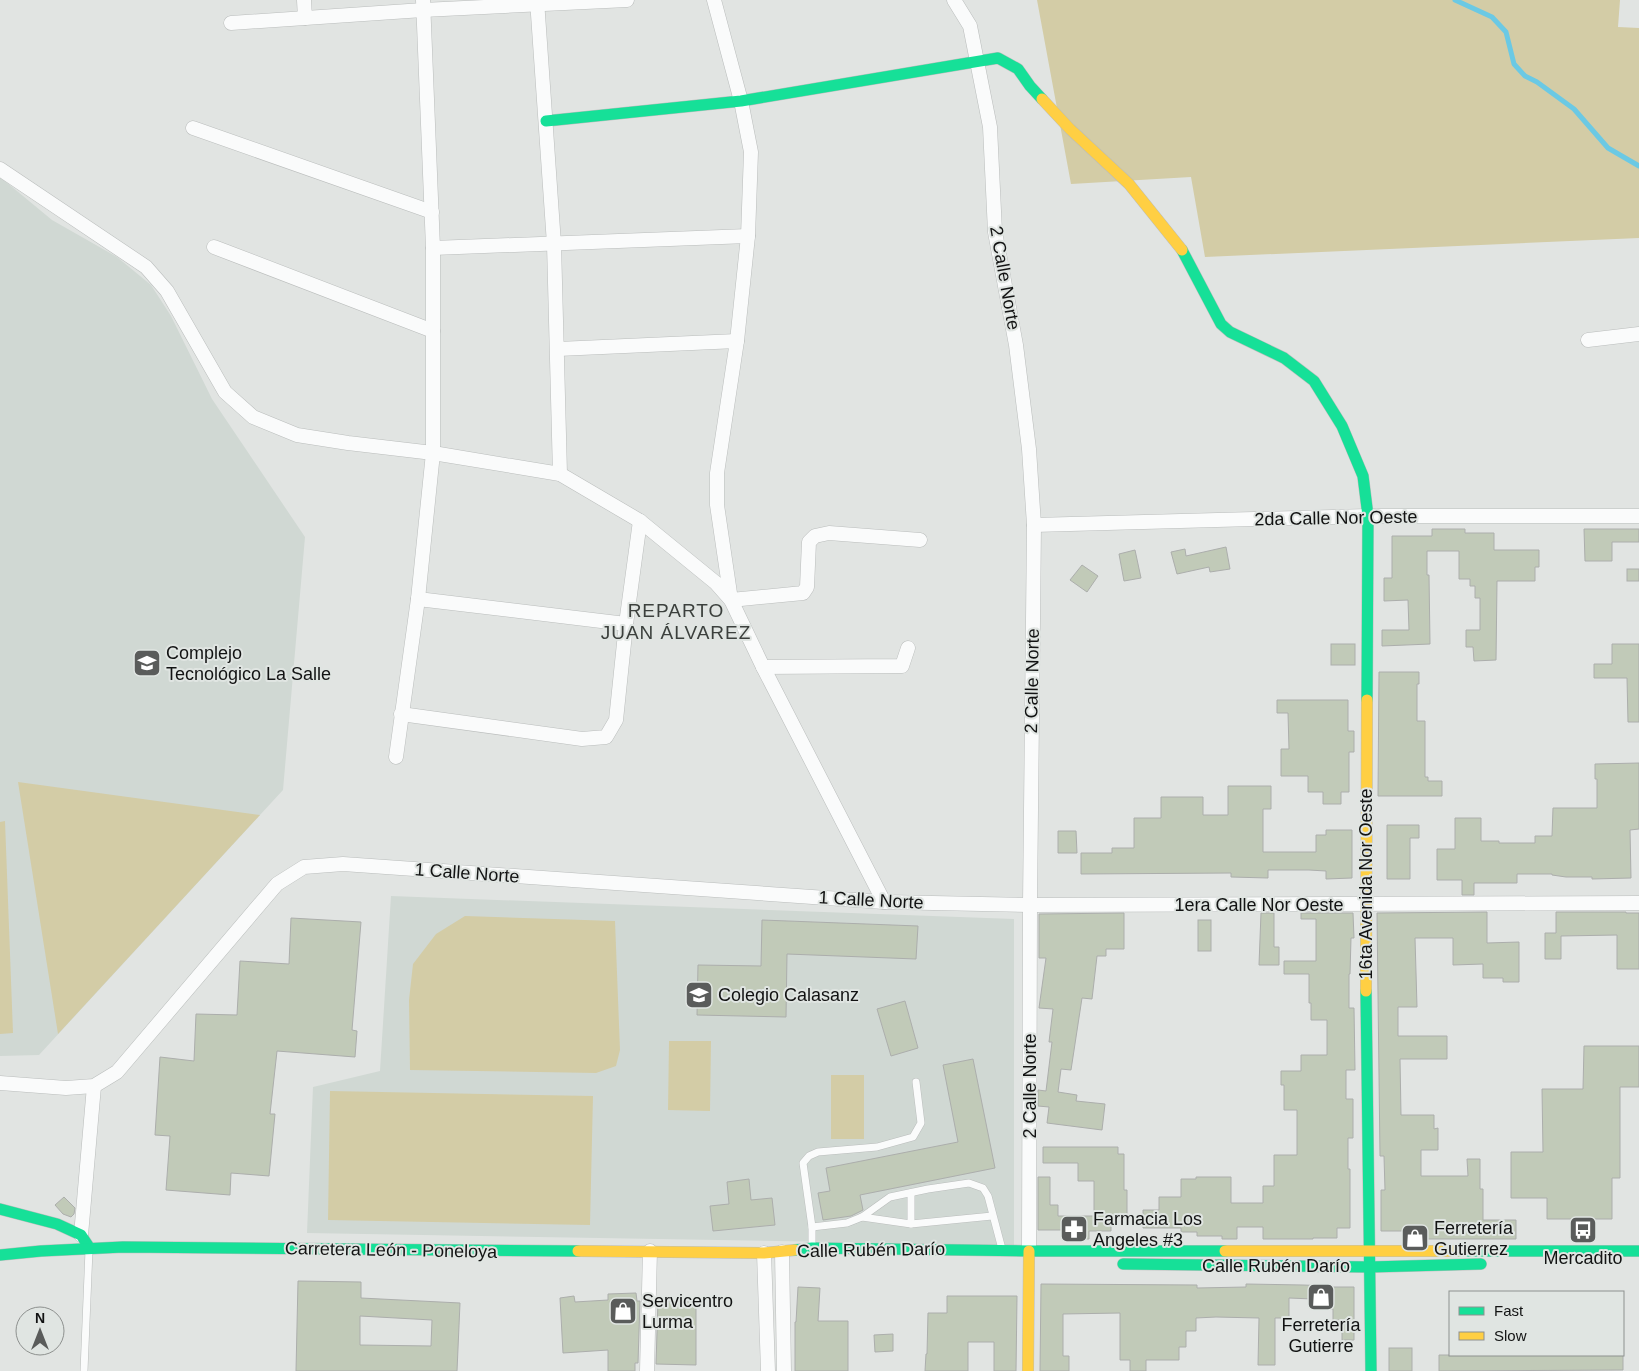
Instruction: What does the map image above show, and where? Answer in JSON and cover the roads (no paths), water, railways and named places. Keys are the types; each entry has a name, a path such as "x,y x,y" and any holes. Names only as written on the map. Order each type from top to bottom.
{"street":[{"path":"304,0 305,18"},
{"path":"231,23 305,18 423,5 627,0"},
{"path":"714,0 741,101 751,152 748,236 737,341 717,473 717,505 731,600"},
{"name":"2 Calle Norte","path":"954,0 970,26 979,63 990,127 995,232 1016,345 1029,449 1034,525 1028,1371"},
{"path":"537,3 554,244 560,474"},
{"path":"396,758 418,599 433,453 433,248 423,5"},
{"name":"16ta Avenida Nor Oeste","path":"546,121 741,101 979,63 998,58 1018,69 1030,86 1070,129 1129,184 1184,253 1221,324 1230,332 1284,358 1314,381 1342,426 1363,476 1368,516 1366,905 1371,1371"},
{"path":"194,128 432,212"},
{"path":"0,168 146,267 167,291 225,392 253,417 297,435 433,453 560,474 640,521 716,583 731,600 763,667 884,902"},
{"path":"433,248 748,236"},
{"path":"214,247 433,331"},
{"path":"1588,340 1639,334"},
{"path":"558,350 737,341"},
{"name":"2da Calle Nor Oeste","path":"1034,525 1368,516 1639,516"},
{"path":"401,714 582,739 606,737 616,720 626,624 640,521"},
{"path":"731,600 803,593 807,587 809,542 815,536 829,533 920,540"},
{"path":"418,599 626,624"},
{"path":"763,667 902,666 908,648"},
{"name":"1 Calle Norte","path":"0,1083 66,1088 94,1086 116,1072 277,884 304,867 344,864 884,902 1030,905"},
{"name":"1era Calle Nor Oeste","path":"1030,905 1639,903"},
{"path":"80,1235 94,1086"},
{"path":"0,1209 57,1224 80,1235 90,1247"},
{"name":"Carretera León - Poneloya","path":"0,1255 90,1247 539,1252 782,1252"},
{"name":"Calle Rubén Darío","path":"782,1252 812,1248 1002,1250 1029,1260 1153,1251 1639,1252"},
{"path":"647,1371 650,1251"},
{"path":"1153,1251 1155,1265"},
{"path":"764,1252 768,1371"},
{"path":"782,1252 784,1371"},
{"name":"Calle Rubén Darío","path":"782,1252 811,1261"},
{"path":"1564,1262 1617,1262"},
{"name":"Calle Rubén Darío","path":"1107,1264 1370,1267 1496,1264"}],"lane":[{"path":"812,1248 812,1227 803,1163 809,1156 818,1152 877,1147 913,1137 921,1123 916,1082"},
{"path":"812,1227 847,1223 862,1217 890,1197 969,1183 983,1188 988,1196 1002,1250"},
{"path":"911,1193 911,1224"},
{"path":"862,1217 911,1224 992,1216"},
{"path":"84,1371 90,1247"}],"waterway":[{"path":"1455,0 1492,17 1506,32 1514,64 1525,76 1537,82 1574,109 1608,148 1639,166"}],"place":[{"name":"Complejo Tecnológico La Salle","path":"147,663"},
{"name":"Colegio Calasanz","path":"699,995"},
{"name":"Farmacia Los Angeles #3","path":"1074,1229"},
{"name":"Mercadito","path":"1583,1230"},
{"name":"Ferretería Gutierrez","path":"1415,1238"},
{"name":"Ferretería Gutierre","path":"1321,1297"},
{"name":"Servicentro Lurma","path":"623,1311"}],"district":[{"name":"REPARTO JUAN ÁLVAREZ","path":"676,621"}]}
